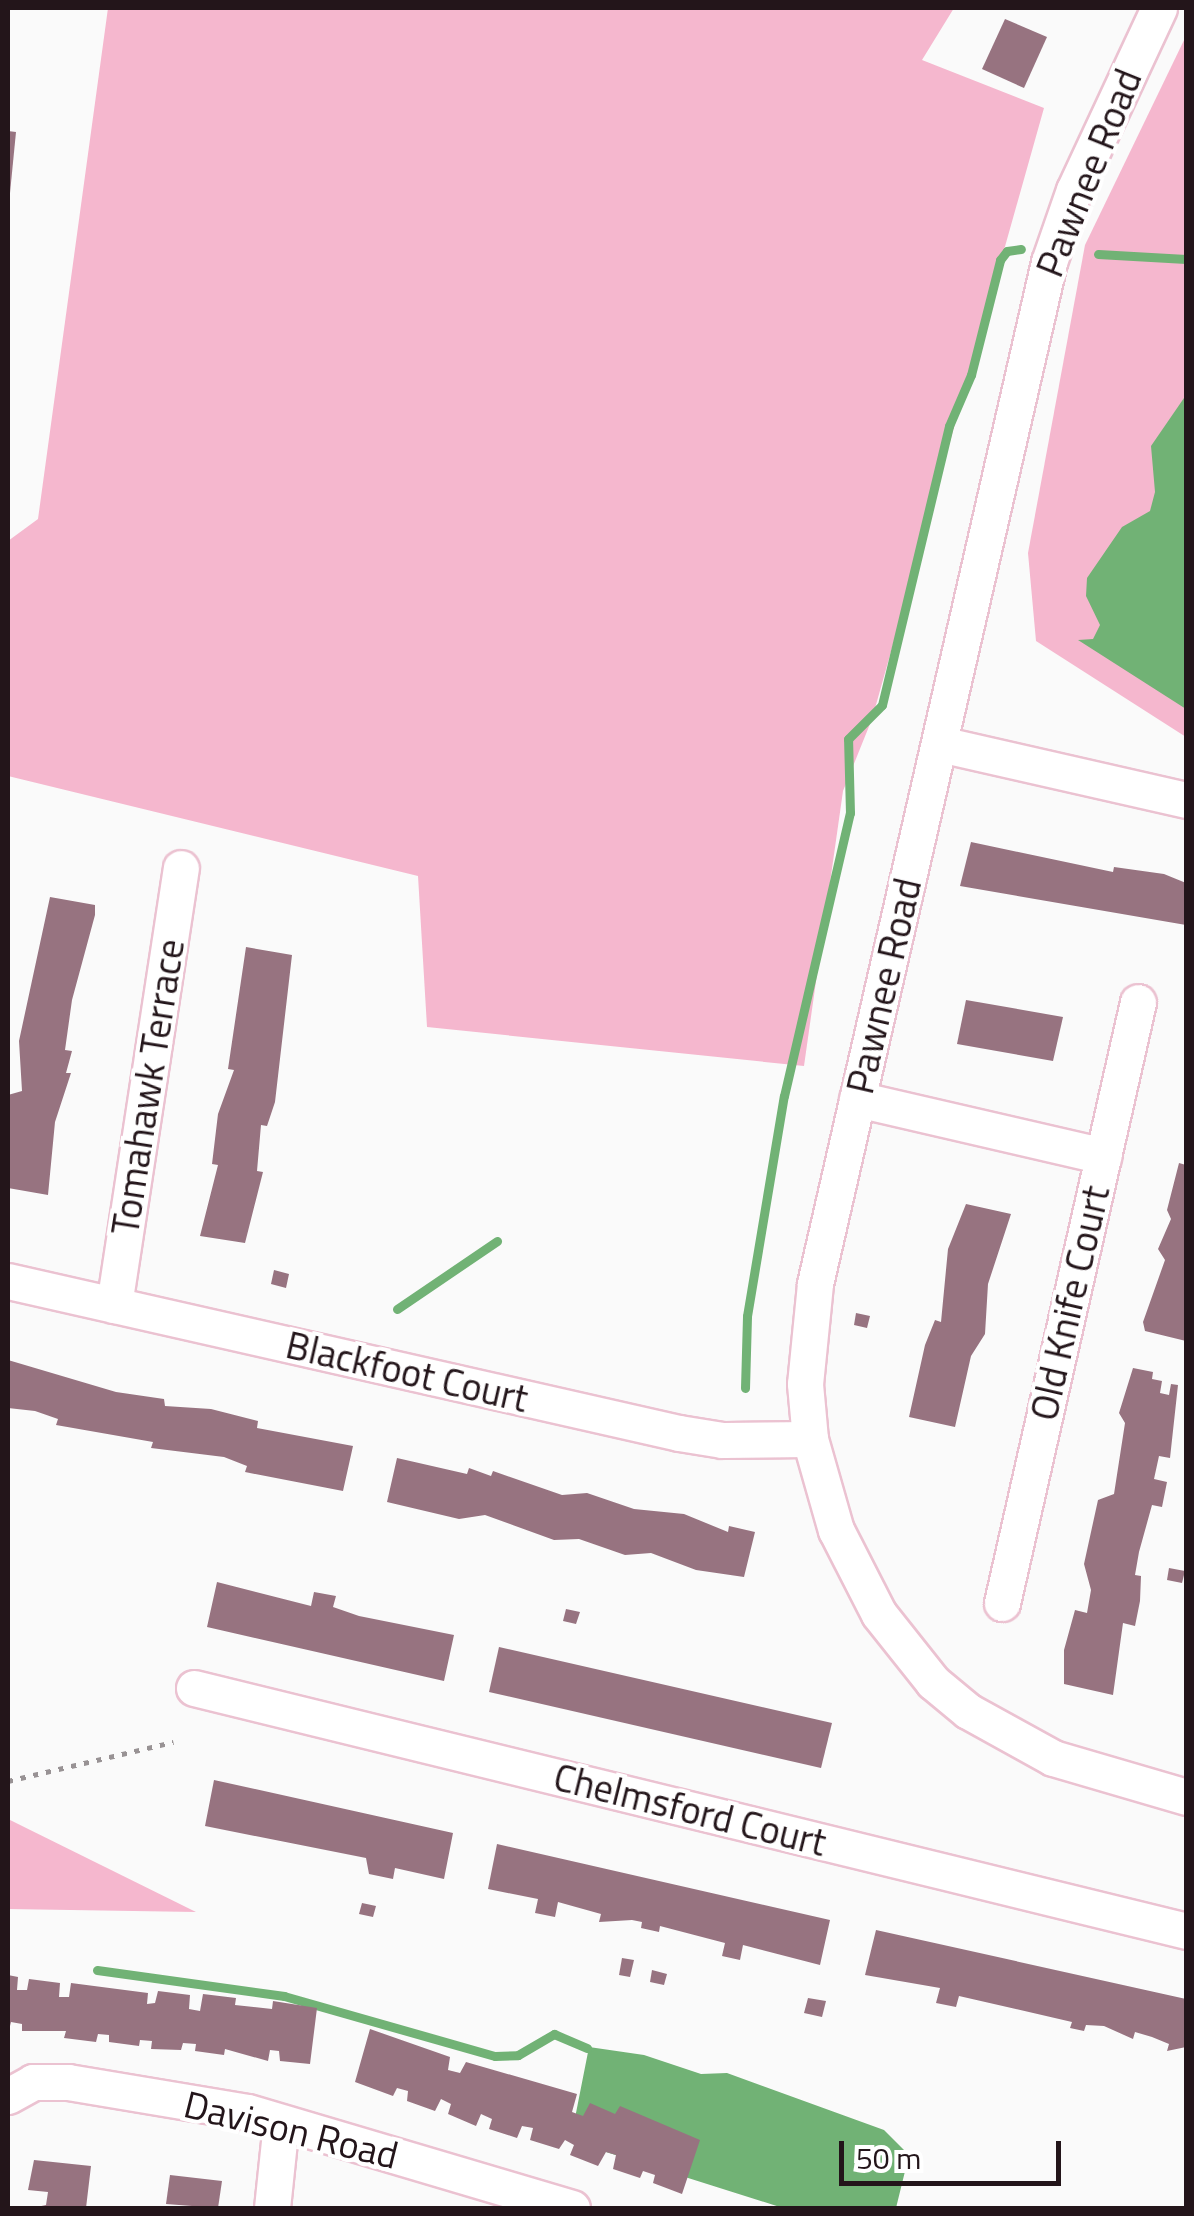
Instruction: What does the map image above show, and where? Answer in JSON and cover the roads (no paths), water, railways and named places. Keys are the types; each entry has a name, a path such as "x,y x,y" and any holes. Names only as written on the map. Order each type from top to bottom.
{"street":[{"name":"Pawnee Road","path":"1159,8 1060,224 806,1333 810,1439 857,1574 933,1682 968,1712 1053,1758 1186,1797"},
{"path":"940,744 1186,800"},
{"name":"Tomahawk Terrace","path":"114,1305 182,868"},
{"name":"Old Knife Court","path":"1002,1603 1138,1002"},
{"path":"857,1099 1103,1156"},
{"name":"Blackfoot Court","path":"8,1281 679,1433 722,1440 810,1439"},
{"name":"Chelmsford Court","path":"194,1688 1186,1931"},
{"name":"Davison Road","path":"8,2096 33,2082 68,2082 281,2122 572,2208"},
{"path":"272,2208 281,2122"}],"waterway":[{"path":"745,1388 747,1316 784,1096 850,813 848,739 882,705 949,426 971,375 1000,260 1007,251 1021,249"},
{"path":"1098,254 1186,259"},
{"path":"397,1309 497,1241"},
{"path":"97,1970 284,1996 495,2056 518,2055 554,2034 587,2048"}]}
